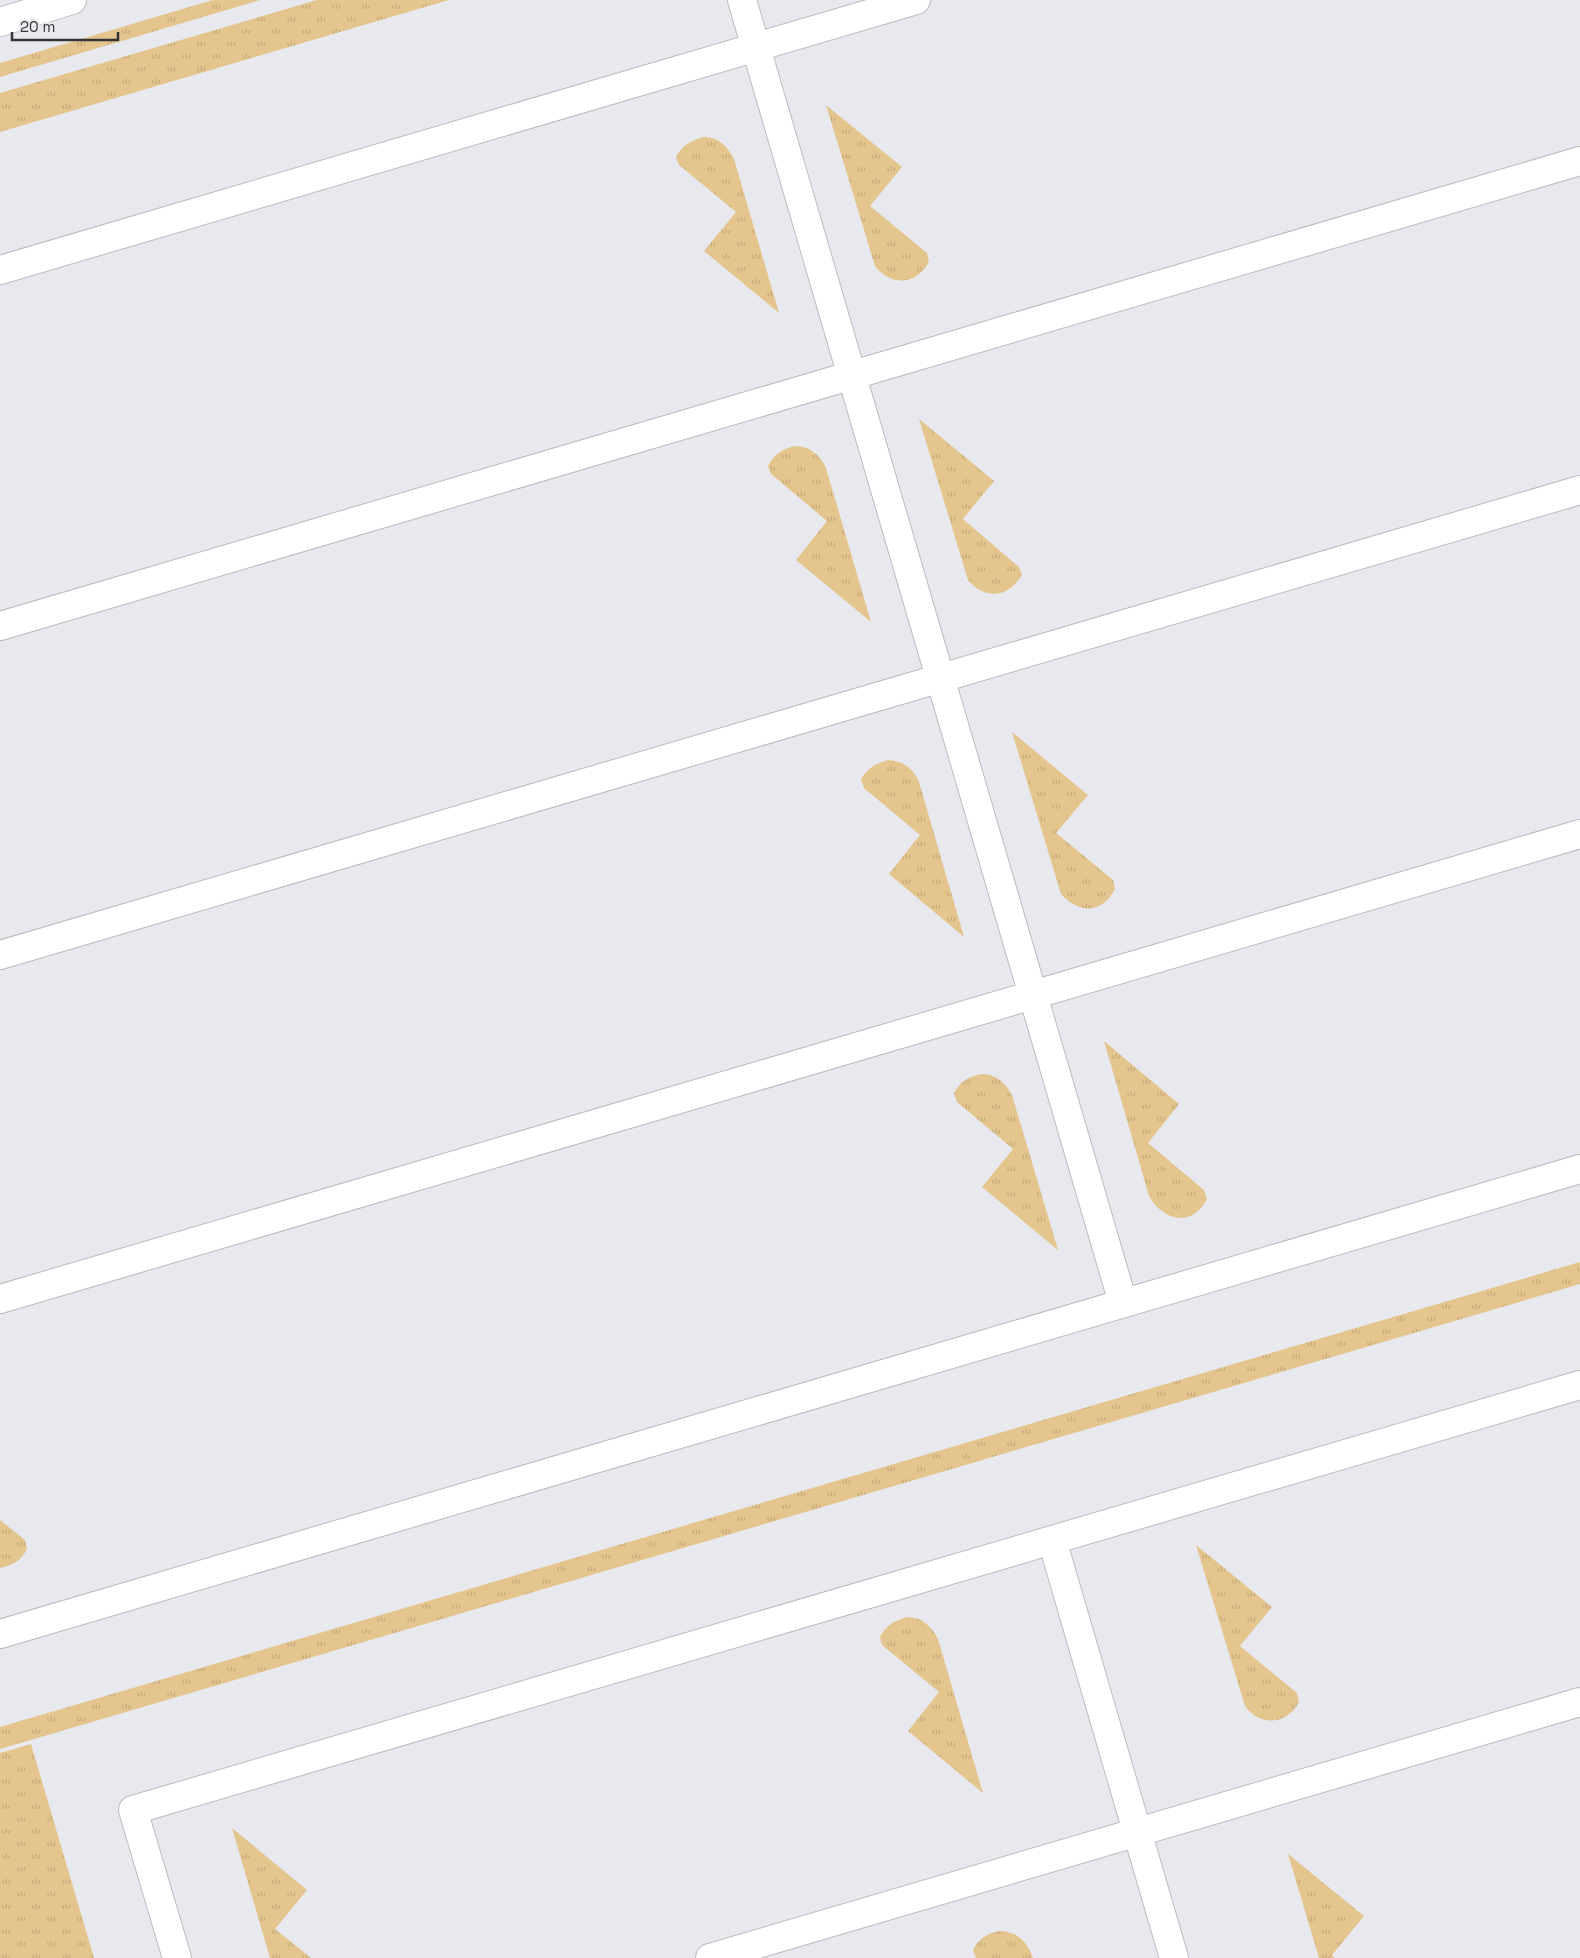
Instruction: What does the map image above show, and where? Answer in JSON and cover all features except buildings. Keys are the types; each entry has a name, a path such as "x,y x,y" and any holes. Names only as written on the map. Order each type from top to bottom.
{"lane":[{"path":"0,22 72,0"},
{"path":"742,0 1123,1303"},
{"path":"0,270 916,0"},
{"path":"0,626 1580,161"},
{"path":"0,956 1580,490"},
{"path":"0,1299 1580,834"},
{"path":"0,1634 1580,1169"},
{"path":"176,1958 133,1810 1580,1385"},
{"path":"1052,1540 1174,1958"},
{"path":"710,1958 1580,1702"}],"green space":[{"path":"213,0 260,0 0,77 0,63"},
{"path":"317,0 449,0 0,132 0,93"},
{"path":"826,105 902,167 870,206 927,253 929,262 924,270 911,279 896,280 882,273 875,266"},
{"path":"703,137 709,137 722,143 734,159 779,313 704,251 736,212 679,165 676,157 681,149"},
{"path":"919,419 994,481 963,519 1019,567 1022,575 1016,583 1003,592 996,594 982,591 968,580"},
{"path":"794,446 800,446 814,452 826,468 871,622 796,560 827,521 771,474 768,466 773,458 782,451"},
{"path":"1012,732 1088,795 1056,833 1113,880 1115,889 1104,903 1097,907 1083,908 1068,901 1061,894"},
{"path":"888,760 907,766 919,782 964,937 889,874 920,835 864,788 861,779 866,772"},
{"path":"1104,1041 1179,1104 1148,1143 1204,1190 1207,1199 1194,1214 1178,1218 1170,1216 1162,1211 1149,1196"},
{"path":"981,1074 996,1077 1012,1095 1058,1250 982,1187 1013,1149 957,1102 954,1093 959,1085 969,1078"},
{"path":"1580,1262 1580,1284 0,1749 0,1727"},
{"path":"0,1520 25,1540 27,1549 16,1562 0,1568"},
{"path":"1196,1545 1272,1607 1240,1646 1297,1693 1299,1702 1294,1710 1281,1719 1266,1720 1251,1713 1245,1706"},
{"path":"912,1617 925,1623 938,1639 983,1793 908,1731 939,1692 882,1645 880,1637 885,1629 894,1622"},
{"path":"31,1744 94,1958 0,1958 0,1753"},
{"path":"232,1828 307,1890 275,1929 311,1958 270,1958"},
{"path":"1288,1854 1364,1916 1332,1955 1335,1958 1319,1958"},
{"path":"999,1931 1011,1933 1021,1938 1033,1958 976,1958 973,1950 978,1942 987,1935"}]}
